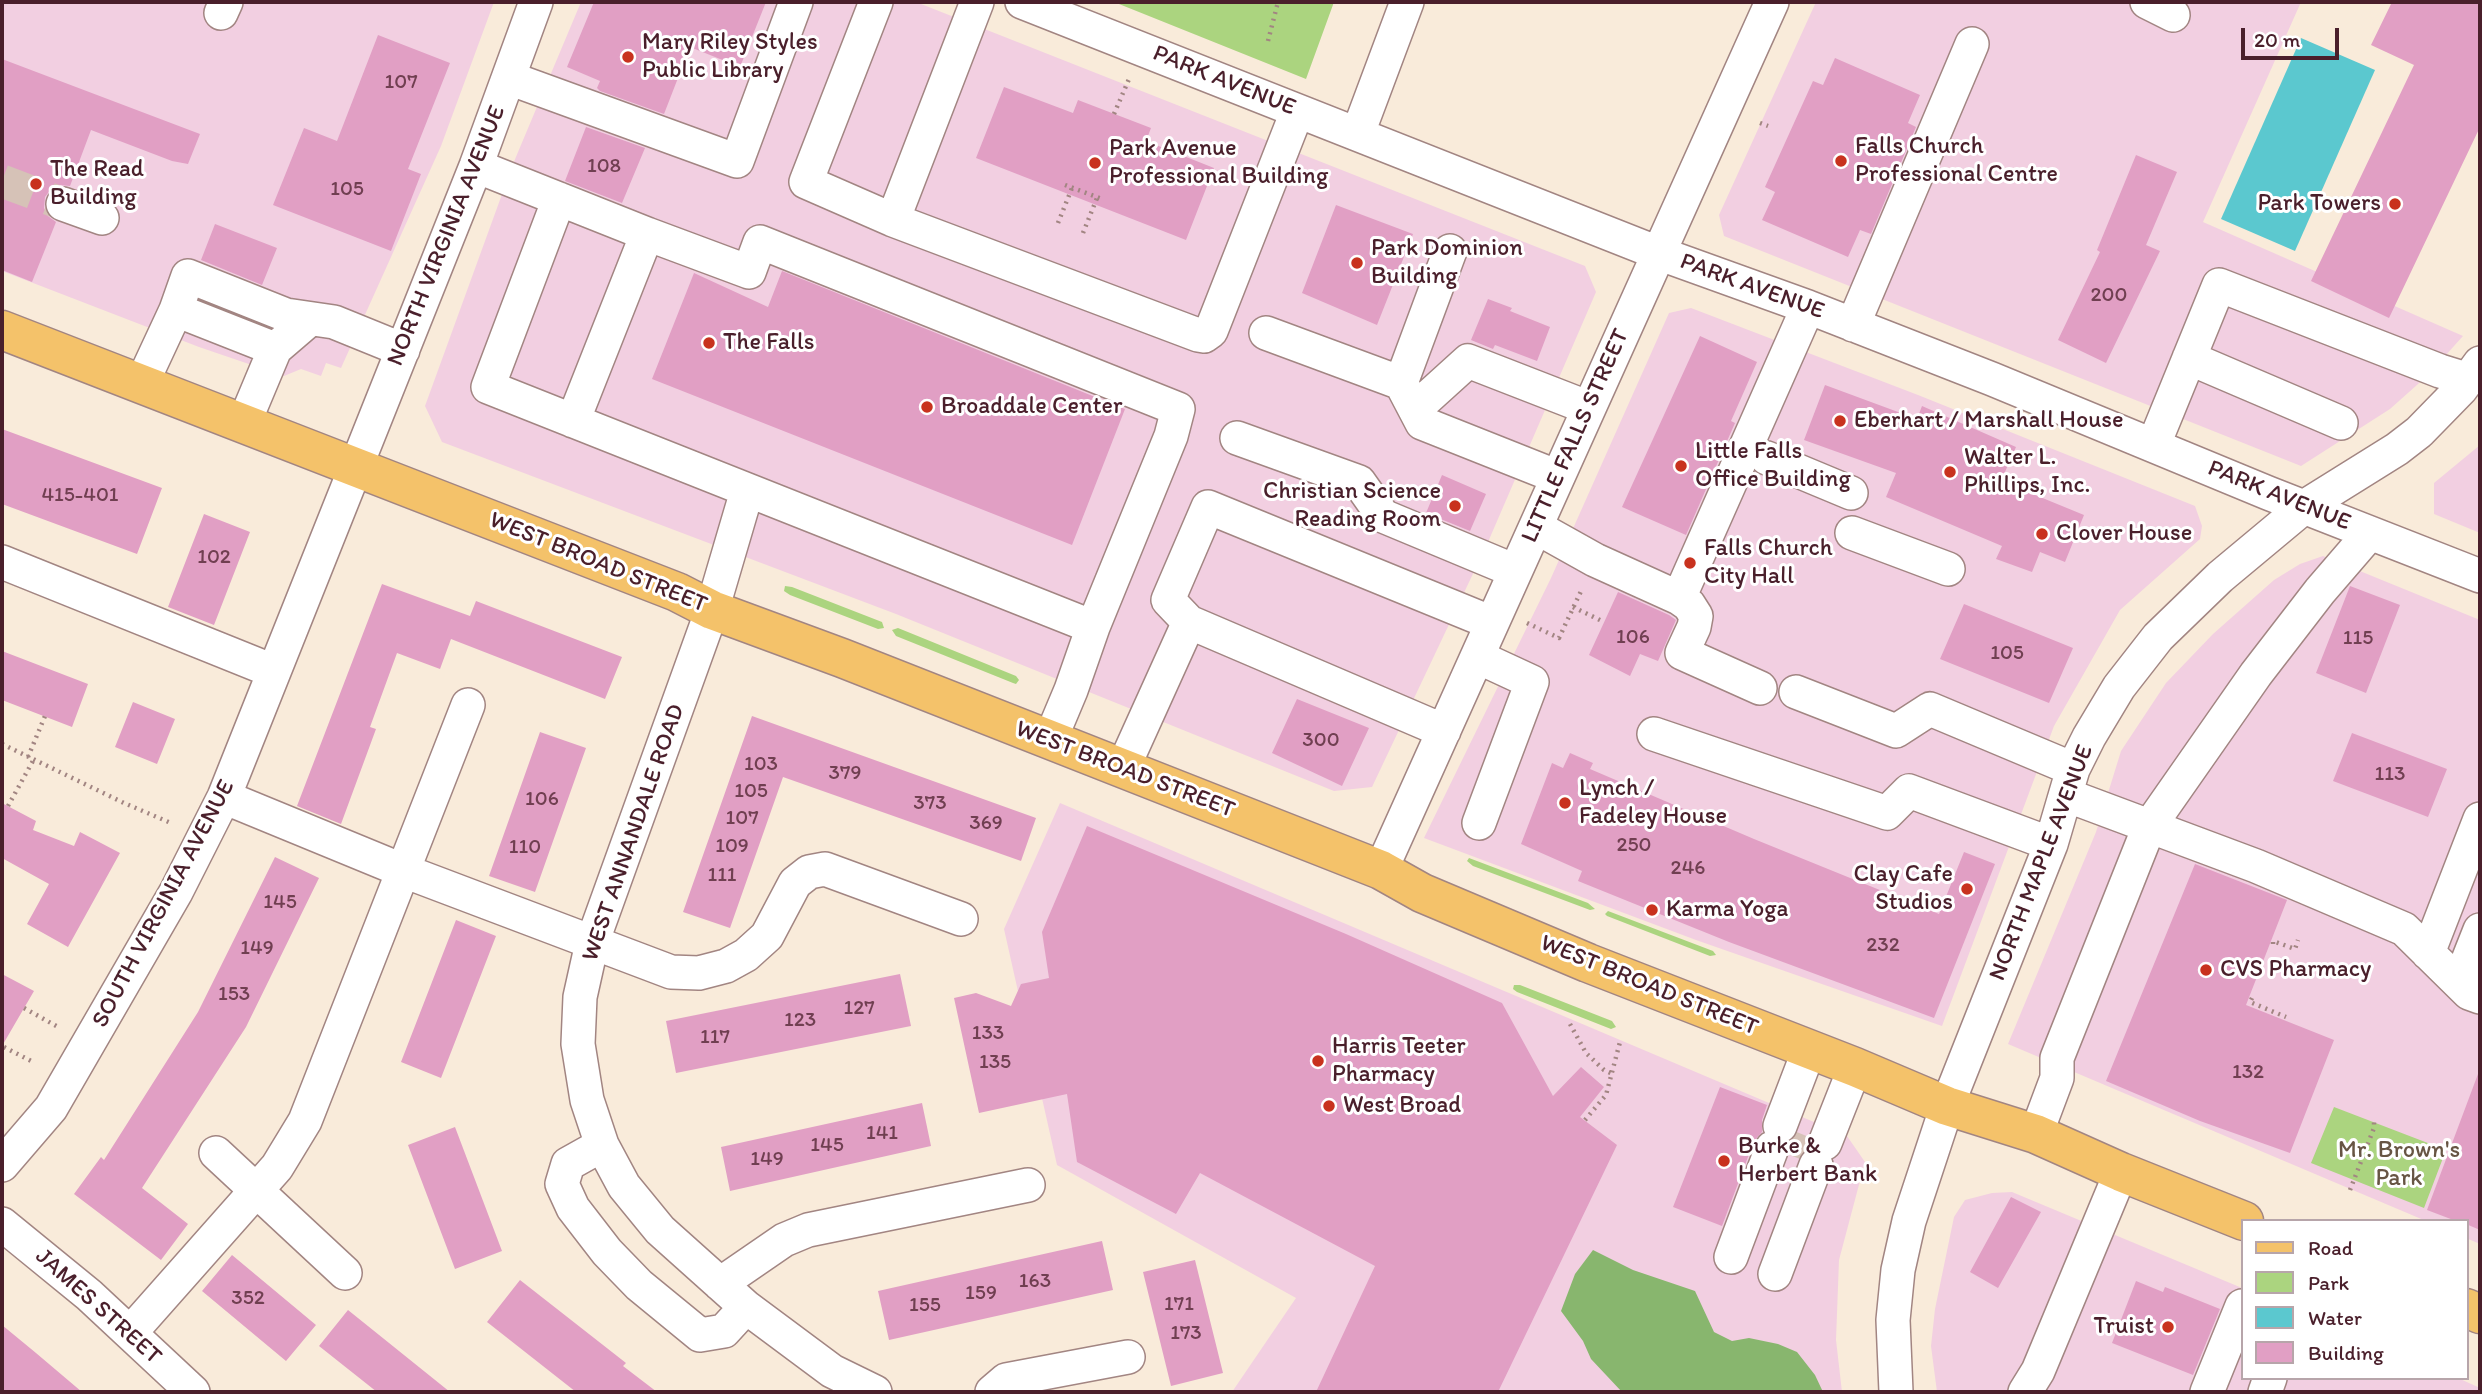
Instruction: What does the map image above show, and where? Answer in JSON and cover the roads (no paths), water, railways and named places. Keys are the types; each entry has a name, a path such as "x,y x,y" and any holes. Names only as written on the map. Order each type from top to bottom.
{"main road":[{"name":"WEST BROAD STREET","path":"2,330 677,592 712,610 1381,870 1435,899 1588,963 1833,1059 1947,1107 2036,1134 2121,1172 2240,1219"}],"street":[{"name":"NORTH VIRGINIA AVENUE","path":"356,469 476,166 536,2"},
{"path":"509,78 737,161 796,2"},
{"path":"876,2 806,182 893,220 1204,336 1211,331 1297,112"},
{"path":"893,220 977,2"},
{"name":"PARK AVENUE","path":"1023,2 1658,253 1853,324 2480,576"},
{"path":"1358,133 1407,2"},
{"name":"LITTLE FALLS STREET","path":"1381,870 1772,2"},
{"path":"1853,324 1972,44"},
{"path":"476,166 749,272 760,242 1178,409 1171,436 1050,740"},
{"path":"559,199 488,387 1093,627"},
{"path":"63,204 102,219"},
{"path":"573,421 647,234"},
{"path":"1408,396 1450,251"},
{"path":"142,383 176,310 188,276 286,315 334,322 403,350"},
{"path":"2154,444 2219,285 2440,371 2474,372"},
{"path":"1679,598 1808,307"},
{"path":"176,310 275,349"},
{"path":"244,423 275,349 310,319"},
{"path":"1265,333 1408,396 1422,423 1558,477"},
{"path":"2189,358 2341,423"},
{"path":"1408,396 1468,361 1589,408"},
{"name":"NORTH MAPLE AVENUE","path":"1896,1392 1893,1320 1898,1270 1909,1221 1947,1107 2051,844 2069,782 2119,687 2158,637 2220,577 2304,507 2397,449 2419,432 2474,372"},
{"path":"1237,438 1359,482 1383,516 1515,571"},
{"path":"1768,458 1851,493"},
{"name":"SOUTH VIRGINIA AVENUE","path":"2,1165 51,1108 176,892 224,797 356,469"},
{"name":"WEST ANNANDALE ROAD","path":"747,491 712,610 592,943 580,997 578,1044 587,1100 602,1145 624,1186 660,1230 746,1307 832,1371 875,1392"},
{"path":"1444,731 1189,622 1168,600 1208,507 1492,623"},
{"path":"1536,527 1595,560 1689,605 1696,616 1682,653 1760,688"},
{"path":"1852,533 1948,569"},
{"path":"2036,1134 2057,1079 2057,1058 2149,827 2256,674 2320,591 2370,533"},
{"path":"2,562 274,671"},
{"path":"1123,768 1189,622"},
{"path":"1478,657 1532,682 1479,823"},
{"path":"1796,692 1896,731 1930,709 2149,827 2256,866 2404,929 2470,990"},
{"path":"130,1333 276,1167 305,1121 468,705"},
{"path":"1654,734 1887,813 1909,791 2051,844"},
{"path":"224,797 404,871 670,972 699,973 726,966 746,955 767,936 795,883 809,872 825,869 961,919"},
{"path":"2428,953 2480,819"},
{"path":"2470,990 2480,930"},
{"path":"1799,1146 1833,1059"},
{"path":"1754,1265 1833,1059"},
{"path":"602,1145 568,1164 562,1184 573,1208 607,1252 639,1285 700,1335 724,1331 746,1307"},
{"path":"216,1153 345,1273"},
{"path":"2025,1392 2038,1371 2121,1172"},
{"path":"720,1284 784,1240 808,1230 1028,1185"},
{"name":"JAMES STREET","path":"2,1224 89,1295 193,1392"},
{"path":"2207,1392 2240,1312"},
{"path":"2219,1392 2229,1342"},
{"path":"992,1392 1006,1380 1128,1357"}],"water":[{"path":"2301,38 2375,70 2295,251 2221,219"}],"tunnel":[{"path":"2,181 63,204"},
{"path":"1795,1157 1804,1135"}],"place":[{"name":"Mary Riley Styles Public Library","path":"628,57"},
{"name":"Falls Church Professional Centre","path":"1841,161"},
{"name":"Park Avenue Professional Building","path":"1095,163"},
{"name":"The Read Building","path":"36,184"},
{"name":"Park Towers","path":"2395,204"},
{"name":"Park Dominion Building","path":"1357,263"},
{"name":"The Falls","path":"709,343"},
{"name":"Broaddale Center","path":"927,407"},
{"name":"Eberhart / Marshall House","path":"1840,421"},
{"name":"Little Falls Office Building","path":"1681,466"},
{"name":"Walter L. Phillips, Inc.","path":"1950,472"},
{"name":"Christian Science Reading Room","path":"1455,506"},
{"name":"Clover House","path":"2042,534"},
{"name":"Falls Church City Hall","path":"1690,563"},
{"name":"Lynch / Fadeley House","path":"1565,803"},
{"name":"Clay Cafe Studios","path":"1967,889"},
{"name":"Karma Yoga","path":"1652,910"},
{"name":"CVS Pharmacy","path":"2206,970"},
{"name":"Harris Teeter Pharmacy","path":"1318,1061"},
{"name":"West Broad","path":"1329,1106"},
{"name":"Burke & Herbert Bank","path":"1724,1161"},
{"name":"Truist","path":"2168,1327"}],"park label":[{"name":"Mr. Brown's Park","path":"2399,1165"}]}
